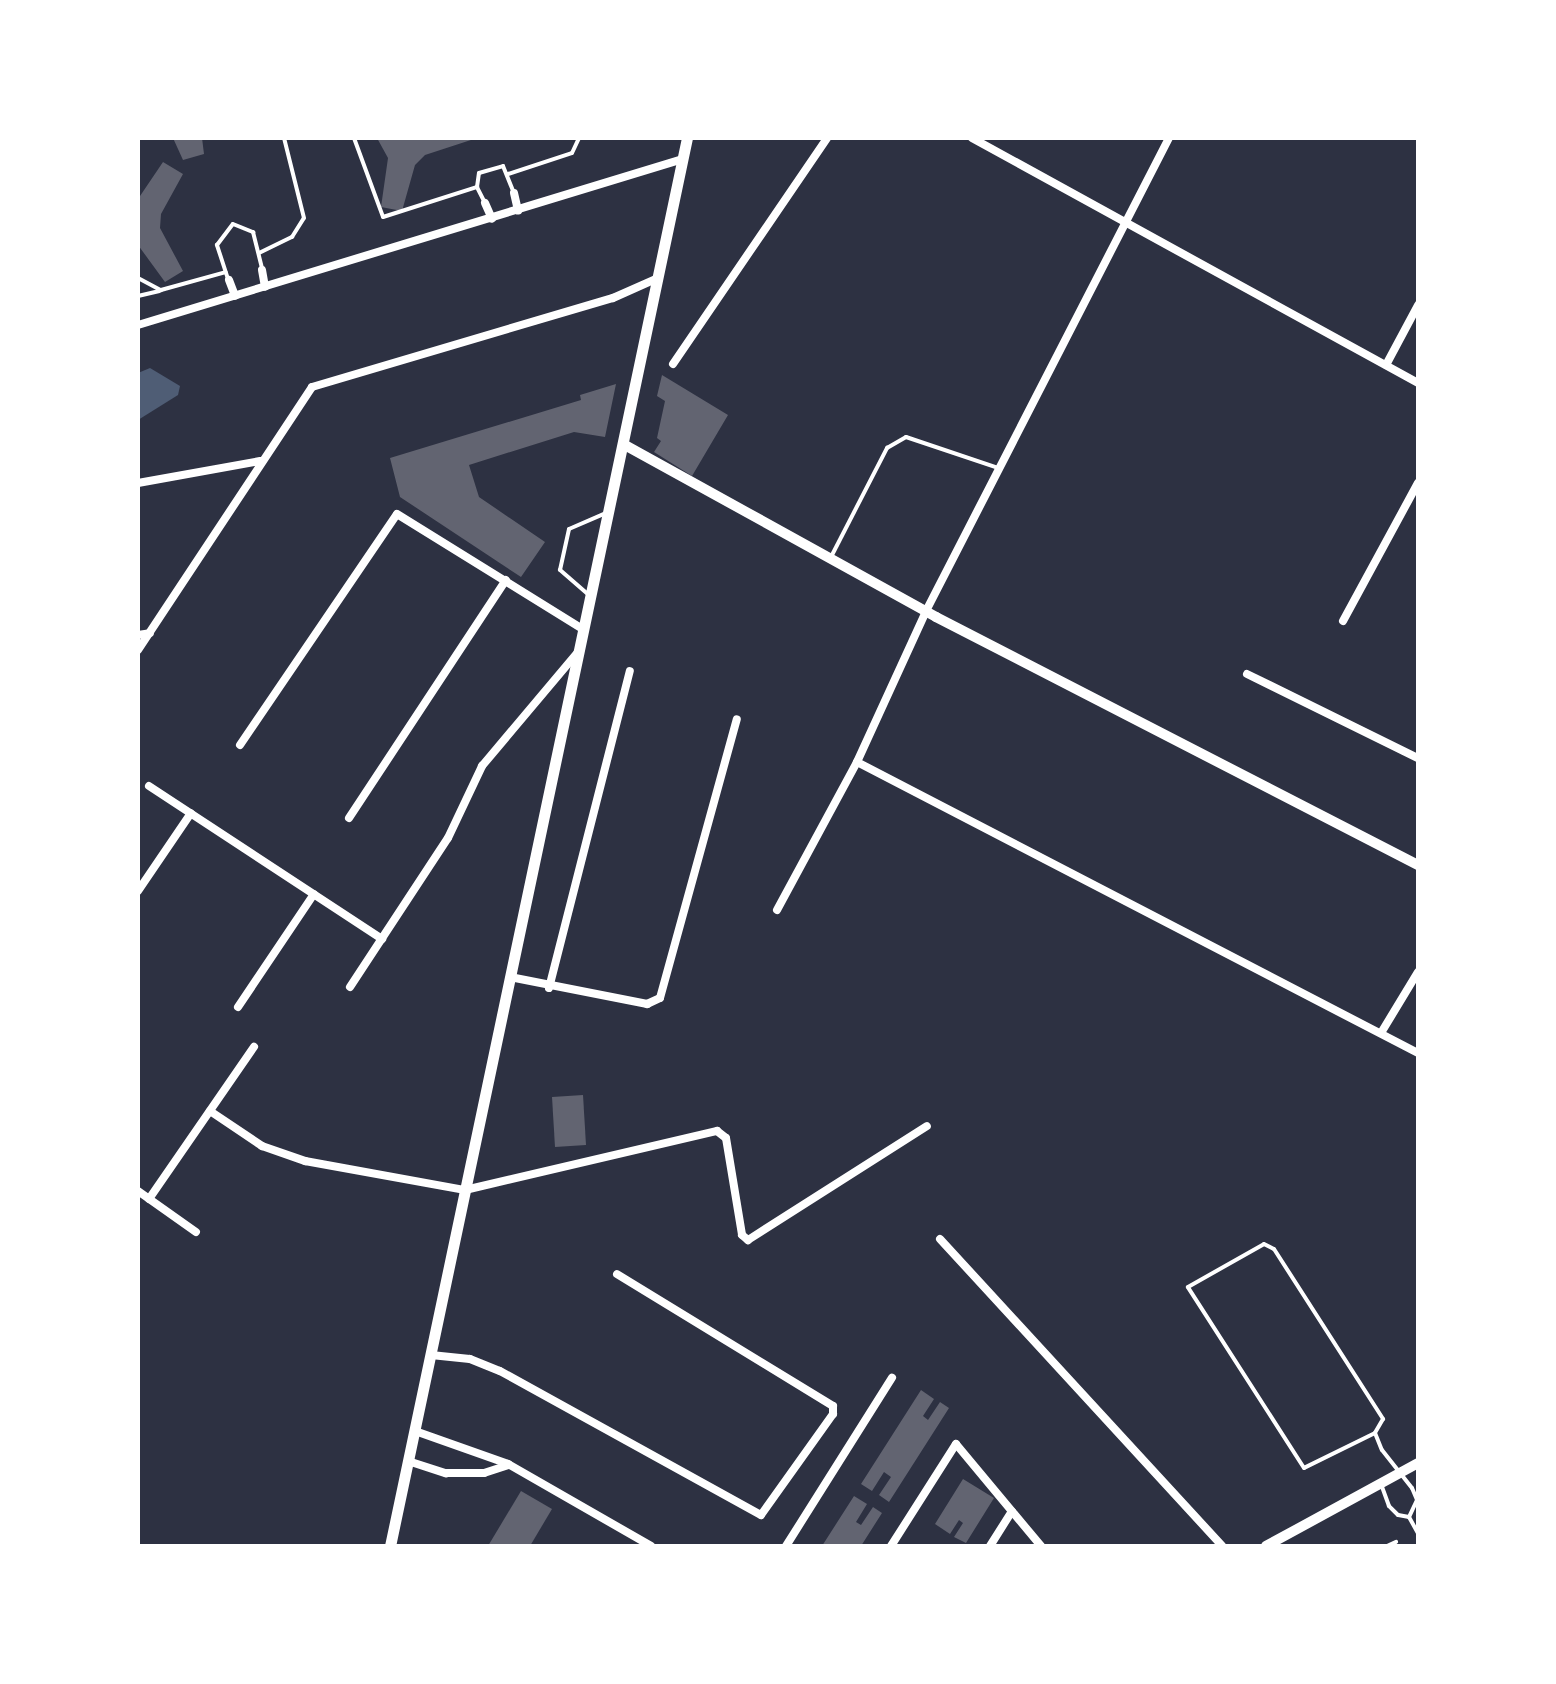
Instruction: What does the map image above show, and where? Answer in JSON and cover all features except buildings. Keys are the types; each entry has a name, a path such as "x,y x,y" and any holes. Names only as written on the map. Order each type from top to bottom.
{"main road":[{"path":"390,1546 687,138"}],"street":[{"path":"673,364 826,141 815,138"},
{"path":"972,138 1418,383"},
{"path":"777,910 857,762 926,611 1169,138"},
{"path":"138,325 683,159"},
{"path":"514,193 518,211"},
{"path":"485,203 492,219"},
{"path":"262,270 265,287"},
{"path":"228,276 235,296"},
{"path":"138,650 305,394 319,384 613,298 658,278"},
{"path":"1386,365 1418,305"},
{"path":"623,444 926,611 1418,865"},
{"path":"138,483 260,461"},
{"path":"1343,621 1418,483"},
{"path":"240,745 397,514 584,630"},
{"path":"349,818 506,580"},
{"path":"138,635 150,633"},
{"path":"350,987 448,838 482,766 579,650"},
{"path":"549,988 630,671"},
{"path":"1247,674 1418,758"},
{"path":"510,977 549,988 647,1004 664,992 737,719"},
{"path":"857,762 1418,1053"},
{"path":"149,786 382,939"},
{"path":"138,891 191,813"},
{"path":"238,1007 314,894"},
{"path":"1381,1033 1418,972"},
{"path":"149,1199 254,1047"},
{"path":"210,1111 262,1146 305,1161 465,1190 717,1131 726,1138 742,1235 748,1240 927,1126"},
{"path":"138,1191 196,1232"},
{"path":"940,1239 1222,1546"},
{"path":"431,1355 470,1359 500,1371 761,1515 833,1414 833,1406 617,1274"},
{"path":"786,1546 892,1378"},
{"path":"415,1431 508,1464 651,1546"},
{"path":"891,1546 956,1444 1041,1546"},
{"path":"408,1461 446,1473 484,1473 508,1464"},
{"path":"1266,1546 1418,1463"},
{"path":"990,1546 1012,1511"}],"lane":[{"path":"259,253 292,237 304,218 284,138"},
{"path":"354,138 383,217 477,187"},
{"path":"508,174 572,153 579,138"},
{"path":"485,203 477,187 479,173 503,166 514,193"},
{"path":"138,296 228,276 217,245 226,228 240,224 249,228 262,270"},
{"path":"138,278 161,290"},
{"path":"830,559 887,448 906,437 998,468"},
{"path":"591,597 560,570 569,529 608,512"},
{"path":"1264,1244 1274,1249 1383,1419 1375,1433 1304,1468 1188,1287 1264,1244"},
{"path":"1375,1433 1417,1500 1409,1517"},
{"path":"1380,1482 1389,1506 1409,1517 1418,1533"},
{"path":"1387,1546 1396,1542"}],"water":[{"path":"150,368 180,386 178,395 138,420 138,373"}]}
